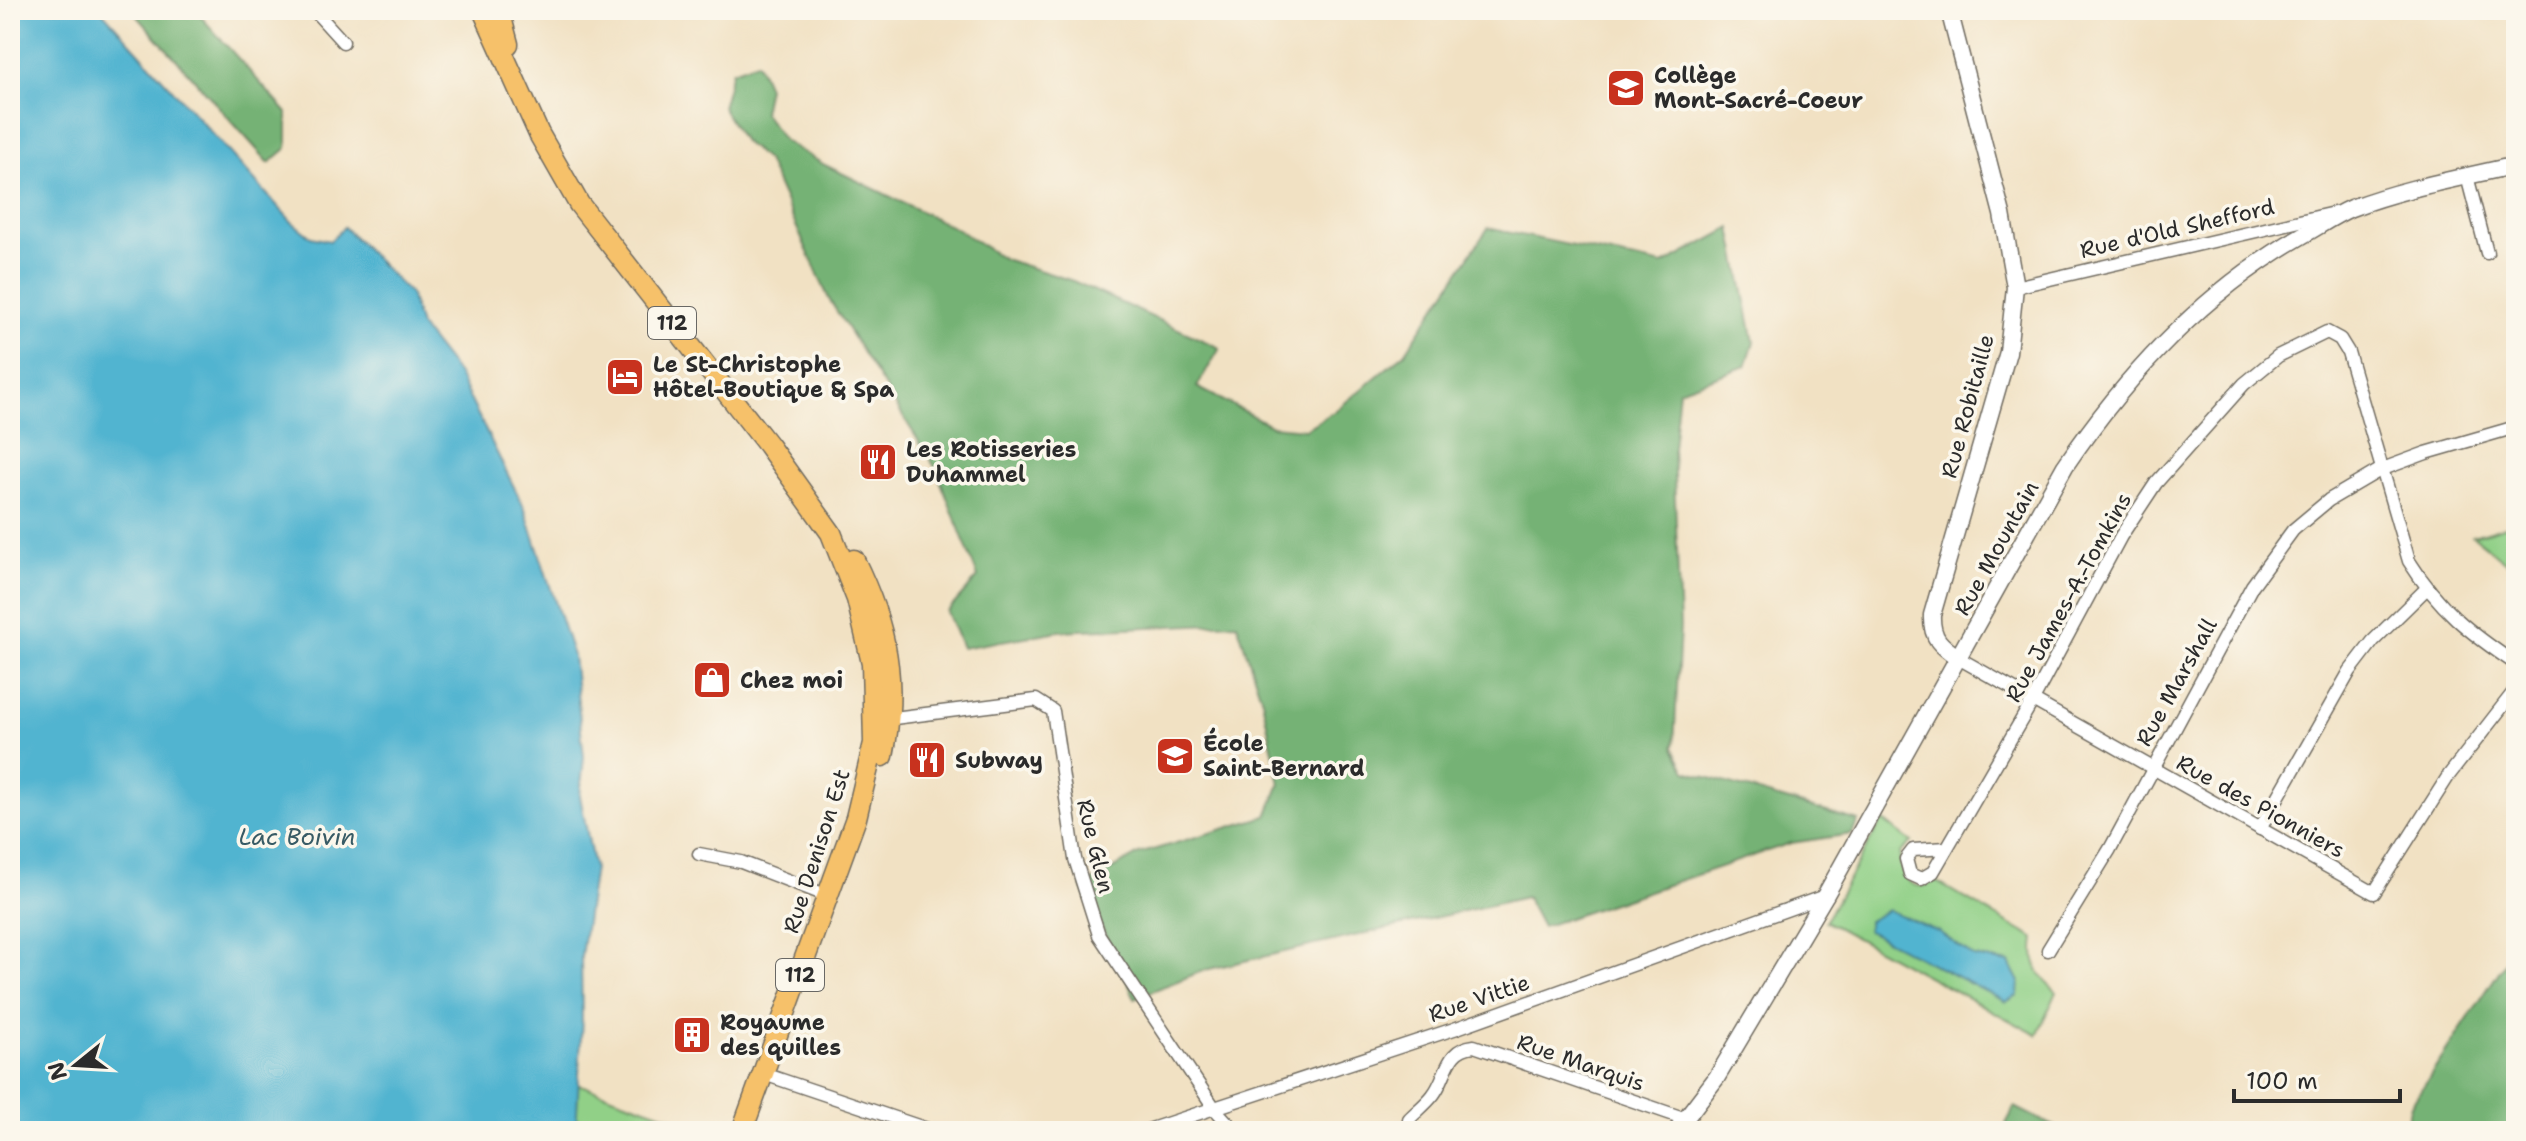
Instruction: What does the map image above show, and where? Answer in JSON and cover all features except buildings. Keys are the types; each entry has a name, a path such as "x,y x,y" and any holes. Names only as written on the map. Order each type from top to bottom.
{"main road":[{"name":"112","path":"483,10 526,105"},
{"name":"112","path":"499,10 526,105"},
{"name":"Rue Denison Est","path":"526,105 579,204 768,445 831,533 853,557 881,624 890,667 883,719 882,759 856,818 742,1131"}],"street":[{"path":"314,10 343,42"},
{"name":"Rue Robitaille","path":"1949,10 2002,214 2015,287 2008,352 1932,615 1931,631 1938,643 1960,659"},
{"name":"Rue Mountain","path":"1681,1125 1717,1077 1825,896 2065,466 2097,418 2205,303 2276,250 2349,209 2516,165"},
{"path":"2467,176 2487,253"},
{"name":"Rue d'Old Shefford","path":"2015,287 2349,209"},
{"name":"Rue James-A.-Tomkins","path":"1947,848 2033,700 2121,536 2156,483 2244,384 2278,356 2327,332 2340,339 2348,352 2380,470"},
{"name":"Rue Marshall","path":"2048,950 2110,849 2252,586 2293,530 2329,500 2380,470 2516,427"},
{"path":"2380,470 2409,561 2426,589 2461,627 2516,664"},
{"path":"2260,829 2350,671 2373,641 2426,589"},
{"name":"Rue des Pionniers","path":"1960,659 2374,893 2449,775 2516,689"},
{"name":"Rue Glen","path":"883,719 1036,700 1053,711 1064,802 1075,859 1099,935 1215,1109 1235,1131"},
{"path":"699,854 741,862 828,896"},
{"name":"Rue Vittie","path":"1145,1131 1454,1029 1825,896"},
{"name":"Rue Marquis","path":"1409,1131 1409,1119 1435,1093 1451,1057 1462,1048 1474,1046 1681,1125"},
{"path":"764,1074 915,1128 933,1131"}],"green space":[{"path":"132,10 195,10 287,113 287,148 269,163"},
{"path":"757,62 768,87 763,112 784,141 825,165 955,228 1004,259 1073,281 1220,348 1197,387 1272,426 1305,429 1335,411 1405,353 1488,228 1663,265 1731,228 1754,342 1746,366 1679,390 1673,448 1680,627 1674,748 1686,771 1858,821 1852,834 1791,843 1542,927 1526,897 1205,970 1135,998 1082,887 1139,854 1267,816 1280,784 1262,700 1237,623 1059,631 962,648 947,612 978,577 935,467 829,299 767,161 742,140 722,107 732,71"},
{"path":"2516,523 2516,570 2473,536"},
{"path":"1882,820 1912,842 1900,853 1900,861 1904,875 1913,885 1927,885 1935,881 2035,939 2034,955 2038,969 2057,992 2037,1035 1825,921"},
{"path":"2516,946 2516,1131 2404,1131 2411,1105"},
{"path":"578,1084 711,1131 576,1131"},
{"path":"2015,1107 2063,1131 2002,1131"}],"water":[{"name":"Lac Boivin","path":"10,10 101,10 292,222 311,237 330,241 344,227 410,294 420,326 457,373 524,507 573,656 584,757 580,796 594,868 581,956 582,1018 576,1131 10,1131"},
{"path":"1888,910 1939,932 1974,957 2009,963 2019,982 2018,995 2006,1002 1868,931 1868,921"}],"place":[{"name":"Collège Mont-Sacré-Coeur","path":"1626,88"},
{"name":"Le St-Christophe Hôtel-Boutique & Spa","path":"625,377"},
{"name":"Les Rotisseries Duhammel","path":"878,462"},
{"name":"Chez moi","path":"712,680"},
{"name":"École Saint-Bernard","path":"1175,756"},
{"name":"Subway","path":"927,760"},
{"name":"Royaume des quilles","path":"692,1035"}]}
